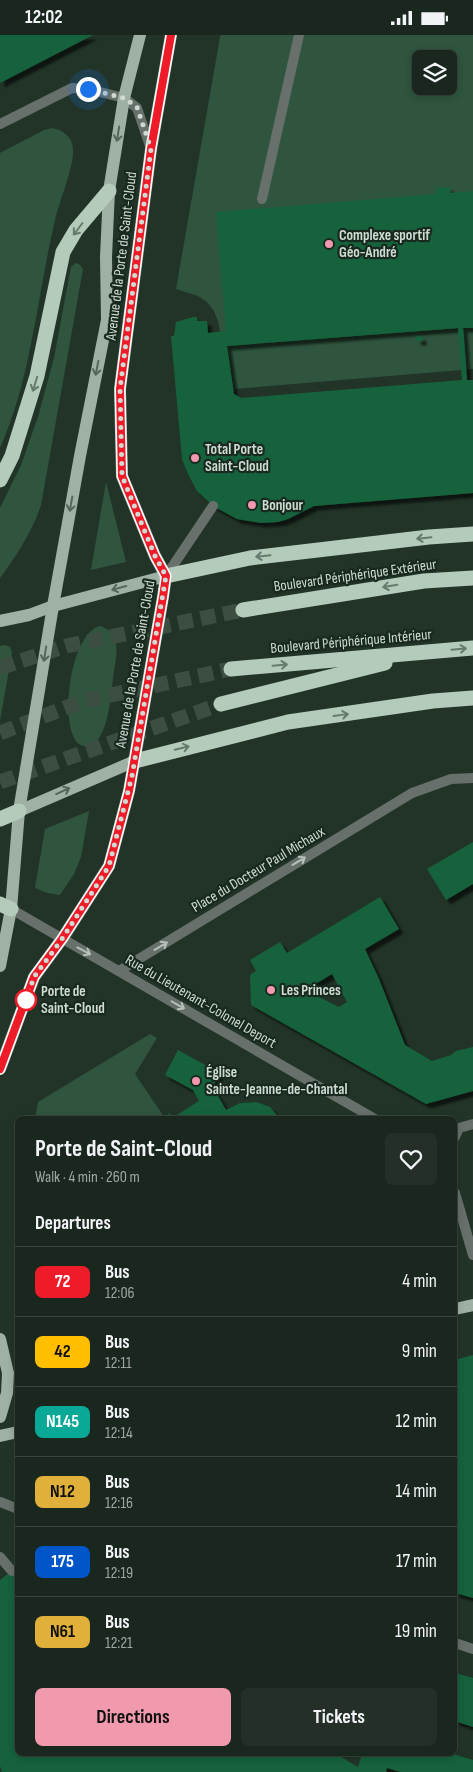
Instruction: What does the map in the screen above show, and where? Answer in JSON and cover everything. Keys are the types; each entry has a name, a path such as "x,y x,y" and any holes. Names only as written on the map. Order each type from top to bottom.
{"highway":[{"path":"0,480 12,456 37,376 63,252 76,230 109,191"},
{"path":"166,576 250,558 473,534"},
{"name":"Boulevard Périphérique Extérieur","path":"243,610 424,581 473,578"},
{"name":"Boulevard Périphérique Intérieur","path":"231,669 473,648"},
{"path":"221,704 432,651"},
{"path":"135,761 288,723 433,701 473,698"},
{"path":"0,819 19,811"}],"main road":[{"name":"Avenue de la Porte de Saint-Cloud","path":"0,966 5,907 19,811 53,606 107,320 106,257 109,191 124,98 140,35"},
{"name":"Avenue de la Porte de Saint-Cloud","path":"0,1069 2,1057 34,977 62,939 109,866 135,761 166,576 155,556 122,476 120,389 151,149 171,35"},
{"path":"0,621 29,615 53,606 166,576"},
{"path":"19,811 135,761"},
{"path":"457,1309 473,1305"},
{"path":"0,1339 12,1394 0,1417"},
{"path":"0,1436 15,1433"}],"street":[{"path":"262,199 299,35"},
{"path":"0,124 72,88 88,89 124,98 137,107 151,149"},
{"path":"166,576 213,506"},
{"name":"Place du Docteur Paul Michaux","path":"119,971 412,793 452,779 473,778"},
{"name":"Rue du Lieutenant-Colonel Deport","path":"5,907 370,1116"},
{"path":"457,1132 459,1128 473,1124"},
{"path":"457,1200 473,1255"},
{"path":"0,1502 15,1508"},
{"path":"0,1557 12,1571"},
{"path":"457,1644 473,1649"}],"green space":[{"name":"Complexe sportif Géo-André","path":"221,35 473,35 473,369 234,389 227,346 220,332 214,311 207,302 198,296 176,289"},
{"path":"52,128 70,138 73,146 73,157 55,220 20,393 0,448 0,153 44,130"},
{"path":"76,263 83,269 41,505 24,543 0,578 0,508 21,465 38,417 54,358 71,267"},
{"path":"106,482 126,562 91,570"},
{"path":"99,626 105,628 113,635 117,649 116,659 107,719 103,730 92,745 84,746 76,740 71,728 69,689 79,649 88,634"},
{"path":"0,646 10,647 12,653 0,721"},
{"path":"89,811 81,857 74,874 60,895 47,893 35,888 45,829"},
{"path":"150,1034 157,1038 135,1074 163,1116 36,1116 38,1102"}],"building":[{"path":"0,35 93,35 0,83"},
{"path":"450,187 450,193 473,191 473,328 463,328 467,380 473,380 473,493 314,506 288,519 278,522 261,523 237,519 213,506 197,491 182,459 171,336 174,336 176,322 193,317 197,317 197,321 207,321 208,333 226,331 216,212 436,194 436,188","holes":["458,328 462,380 241,398 234,394 227,346"]},
{"path":"422,336 422,341 417,341 416,337"},
{"path":"473,842 473,884 446,900 427,869"},
{"path":"380,897 399,929 365,949 405,1045 432,1061 451,1055 456,1051 473,1047 473,1091 426,1104 251,1005 250,975 256,971 250,960 280,942 287,953","holes":["332,974 347,1002 339,1007 307,989"]},
{"name":"Église Sainte-Jeanne-de-Chantal","path":"178,1050 220,1073 213,1087 226,1110 240,1103 256,1102 270,1107 278,1116 175,1116 199,1101 193,1090 165,1075"},
{"path":"473,1355 473,1598 457,1594 457,1359"},
{"path":"15,1568 15,1756 339,1756 358,1767 361,1756 457,1755 473,1760 473,1772 401,1772 387,1768 386,1772 2,1772 0,1766 0,1580"},
{"path":"457,1674 473,1678 473,1727 457,1722"}],"tunnel":[{"path":"0,668 66,646 243,610"},
{"path":"0,733 83,701 231,669"},
{"path":"0,782 221,704"}],"bus line":[{"name":"72","path":"0,1069 34,977 62,939 109,866 129,791 163,597 166,576 155,556 122,476 120,389 151,149 171,35"}],"place":[{"name":"Complexe sportif Géo-André","path":"329,244"},
{"name":"Total Porte Saint-Cloud","path":"195,458"},
{"name":"Bonjour","path":"252,505"},
{"name":"Les Princes","path":"271,990"},
{"name":"Porte de Saint-Cloud","path":"26,1000"},
{"name":"Église Sainte-Jeanne-de-Chantal","path":"196,1081"}],"route":[{"path":"26,1000 34,977 62,939 109,866 132,776 166,576 155,556 122,476 120,389 151,149 137,107 124,98 88,89"}]}
